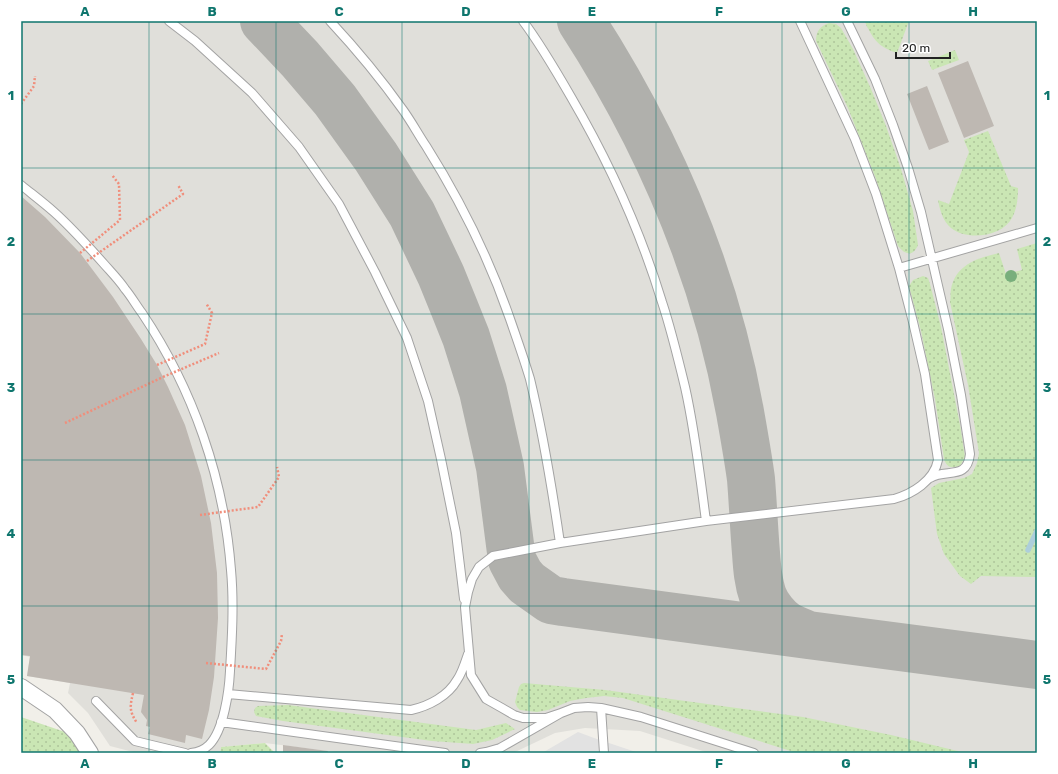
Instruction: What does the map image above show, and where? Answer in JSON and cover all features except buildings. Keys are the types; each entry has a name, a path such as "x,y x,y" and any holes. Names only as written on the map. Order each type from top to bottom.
{"street":[{"path":"21,687 55,710 77,733 90,753"}],"lane":[{"path":"169,21 195,40 252,93 299,147 339,204 375,272 407,338 428,401 456,533 471,675 486,698 514,715 524,718 546,718 574,708 601,708 642,717 754,753"},
{"path":"330,21 377,76 404,111 456,196 480,244 501,293 529,378 545,448 560,543"},
{"path":"523,21 555,69 610,170 649,264 663,303 685,388 696,443 706,521"},
{"path":"847,21 875,79 908,168 921,212 932,259 961,395 970,454 969,462 963,470 939,474 928,479"},
{"path":"803,22 855,139 876,194 899,268 913,322 925,374 938,460 940,465 947,471 954,472"},
{"path":"21,185 54,212 85,242 126,289 154,332 179,376 200,427 215,472 225,520 231,570 232,631 228,694 221,722 215,737 205,749 191,753"},
{"path":"899,268 1037,228"},
{"path":"465,607 472,579 479,566 493,556 560,543 706,521 894,499 910,493 919,487 934,472 937,467 938,460"},
{"path":"228,694 411,710 431,704 448,692 457,680 469,654"},
{"path":"96,701 135,741 171,752 185,753"},
{"path":"601,708 604,753"},
{"path":"480,753 500,748 561,713"},
{"path":"221,722 445,753"}],"path":[{"path":"21,104 34,86 35,76"},
{"path":"80,253 120,220 119,184 112,175"},
{"path":"87,261 183,194 178,186"},
{"path":"157,366 205,344 212,313 206,303"},
{"path":"65,423 219,353"},
{"path":"200,515 258,507 279,477 277,467"},
{"path":"206,663 266,669 281,642 282,634"},
{"path":"133,693 130,708 133,717 138,723"}],"shaded area":[{"path":"21,21 1037,21 1037,753 709,753 640,731 585,728 555,733 513,753 344,753 265,743 221,747 220,753 137,753 110,746 88,713 68,693 70,683 27,676 30,657 21,655"},
{"path":"578,732 594,738 639,753 542,753"}],"green space":[{"path":"865,21 909,21 897,53 877,42"},
{"path":"829,23 836,24 841,28 853,49 886,126 901,169 913,211 918,245 911,253 906,253 898,246 876,179 848,108 816,41 819,29"},
{"path":"955,50 959,60 932,70 928,61"},
{"path":"988,131 1011,186 1018,188 1016,207 1014,215 1007,224 993,233 975,236 966,235 958,232 948,225 942,216 938,200 949,204 969,152 964,140"},
{"path":"1037,243 1037,577 981,576 971,584 960,576 944,554 937,534 931,488 939,483 964,478 972,474 977,463 979,453 968,385 950,302 951,289 954,280 963,268 976,260 991,255 999,253 1006,274 1022,270 1017,249"},
{"path":"923,276 928,278 941,327 960,425 965,457 960,466 957,467 948,466 944,459 935,399 921,331 909,286 913,280"},
{"path":"524,683 605,690 803,717 891,735 966,753 797,753 623,698 604,696 570,701 548,710 537,712 520,710 515,702 519,687"},
{"path":"288,705 476,730 506,723 515,729 492,740 473,744 432,741 283,721 256,716 254,712 255,708 258,706"},
{"path":"21,717 68,733 82,753 21,753"},
{"path":"265,743 275,753 220,753 221,747"}],"waterway":[{"path":"1028,550 1037,531"}],"taxiway":[{"path":"264,21 300,59 335,100 376,157 412,214 441,275 466,337 483,391 500,467 512,560 520,575 527,583 551,600 808,635"},
{"path":"581,21 609,66 659,160 699,259 729,360 740,412 751,479 758,575 763,596 770,608 786,625 808,635 1037,665"}]}
